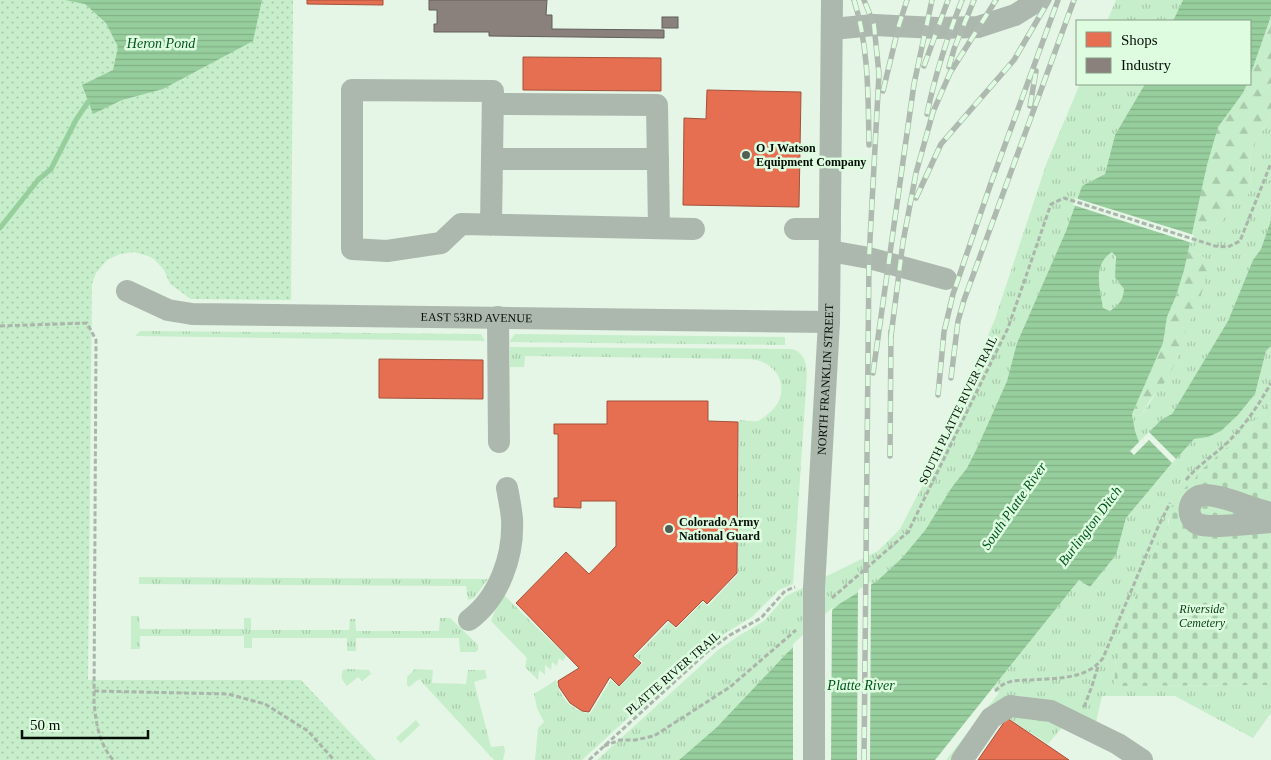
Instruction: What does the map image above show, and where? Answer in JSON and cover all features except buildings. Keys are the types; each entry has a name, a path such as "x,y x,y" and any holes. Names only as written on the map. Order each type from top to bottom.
{"street":[{"name":"NORTH FRANKLIN STREET","path":"814,760 812,593 829,322 832,0"},
{"path":"832,29 874,25 978,28 1015,15 1039,0"},
{"path":"491,225 493,91 352,90 352,249 387,251 441,243 461,224 491,225 659,228 694,228"},
{"path":"493,104 657,105 659,228"},
{"path":"492,159 658,159"},
{"path":"795,229 830,229"},
{"path":"830,251 869,258 946,279"},
{"name":"EAST 53RD AVENUE","path":"127,291 168,310 192,314 829,322"},
{"path":"498,317 500,442"},
{"path":"469,620 483,607 497,586 509,555 512,520 507,488"},
{"path":"1271,514 1204,495 1196,497 1190,503 1189,511 1192,520 1200,525 1271,522"},
{"path":"962,760 991,718 1010,706 1051,711 1118,744 1142,760"}],"path":[{"name":"SOUTH PLATTE RIVER TRAIL","path":"812,593 908,532 1008,328 1052,204 1064,198 1215,246 1228,247 1240,241 1270,171 1271,163"},
{"path":"0,326 87,323 96,340 94,691 97,730 107,752 113,760"},
{"path":"1184,483 1204,461 1226,444 1245,424 1258,408 1271,383"},
{"path":"1077,724 1098,665 1103,658 1158,527 1174,495"},
{"name":"PLATTE RIVER TRAIL","path":"589,760 707,652 730,635 761,618 785,591 812,593"},
{"path":"604,746 620,740 654,736 730,687 797,629"},
{"path":"993,693 1003,684 1016,680 1061,678 1079,674 1098,665"},
{"path":"94,691 228,694 264,704 308,731 334,760"}],"green space":[{"path":"0,0 293,0 291,300 191,299 170,284 164,270 154,259 134,252 120,254 107,260 96,273 92,284 88,680 301,680 376,760 0,760"},
{"path":"1116,0 1183,0 1173,20 1107,20"},
{"path":"1271,16 1271,116 1252,148 1249,163 1251,185 1247,199 1232,204 1223,220 1208,228 1194,224 1206,164 1217,129 1223,118 1241,96 1246,85 1251,85 1251,73"},
{"path":"1080,85 1144,85 1115,135 1105,174 1082,186 1066,231 1017,343 1007,381 978,446 967,468 952,487 926,529 902,558 877,581 839,604 786,654 717,727 679,760 597,760 718,650 764,621 786,596 878,551 900,529 929,473 995,319 1047,162"},
{"path":"1271,116 1271,220 1261,249 1253,260 1228,321 1172,414 1162,419 1139,442 1132,414 1141,416 1176,362 1205,258 1188,250 1194,224 1208,228 1223,220 1232,204 1251,185 1249,163 1252,148"},
{"path":"1188,250 1205,258 1207,273 1200,299 1185,333 1176,362 1166,381 1150,400 1141,416 1132,414 1163,343 1167,317 1176,296"},
{"path":"1112,252 1116,260 1121,285 1124,289 1120,302 1110,311 1103,308 1099,277 1102,263"},
{"path":"140,331 481,334 485,341 135,336"},
{"path":"515,334 785,337 785,345 509,342"},
{"path":"1271,346 1271,400 1249,428 1198,473 1194,481 1187,486 1168,520 1168,535 1154,552 1117,642 1114,686 1271,685 1271,713 1253,738 1175,696 1102,696 1095,727 1007,698 952,760 946,760 999,693 993,688 1079,580 1090,587 1116,555 1126,518 1172,463 1194,439 1208,437 1221,431 1238,415 1255,394 1266,351"},
{"path":"510,347 790,349 801,354 807,369 793,584 779,590 752,617 712,641 582,760 535,760 538,728 544,722 537,708 534,694 556,680 561,693 568,703 577,710 590,714 611,680 619,687 643,663 636,656 669,622 676,629 703,602 708,606 738,574 739,420 758,421 768,414 776,406 780,398 780,380 776,372 769,366 761,361 750,359 525,356 524,367 510,367"},
{"name":"Riverside Cemetery","path":"1271,400 1271,685 1114,686 1117,642 1154,552 1167,535 1174,504 1198,473 1249,428"},
{"path":"139,577 488,579 474,598 468,600 466,586 139,584"},
{"path":"502,593 566,656 563,661 559,658 557,666 552,662 551,670 545,665 545,675 539,670 538,680 525,667 527,658 491,621"},
{"path":"131,616 139,616 140,629 244,629 244,618 251,618 251,630 349,630 350,619 355,619 356,631 439,631 440,618 450,618 478,645 478,650 476,652 460,652 459,638 356,638 356,651 347,651 347,638 252,638 252,648 244,648 244,636 140,636 140,649 131,649"},
{"path":"415,669 433,670 432,683 466,684 468,670 485,670 487,678 474,682 491,747 504,746 503,760 494,760 419,679 409,687 407,685 407,677"},
{"path":"343,670 369,670 371,674 362,681 358,677 347,686 342,677"},
{"path":"1009,712 1064,725 1048,744 1004,715"},
{"path":"416,720 420,725 401,743 396,738"}],"water":[{"name":"Heron Pond","path":"65,0 262,0 253,41 163,89 122,100 93,114 82,85 113,70 118,47 106,23 85,4"},
{"path":"1183,0 1271,0 1271,16 1251,73 1251,20 1173,20"},
{"path":"1144,85 1247,85 1243,93 1218,127 1207,165 1184,270 1167,317 1163,343 1132,414 1139,442 1130,451 1134,455 1149,440 1172,463 1126,518 1116,555 1090,587 1079,580 935,760 679,760 717,727 786,654 839,604 877,581 902,558 926,529 952,487 967,468 978,446 1007,381 1017,343 1066,231 1082,186 1105,174 1115,135","holes":["1112,252 1116,257 1115,277 1124,289 1123,296 1116,307 1110,311 1103,308 1099,277 1102,263"]},
{"path":"1271,220 1271,346 1266,351 1255,394 1238,415 1221,431 1208,437 1194,439 1176,459 1149,432 1162,419 1172,414 1228,321 1253,260 1261,249"}],"pier":[{"path":"1075,198 1194,235 1192,243 1073,205"},
{"path":"871,582 870,760 857,760 858,590"},
{"path":"832,608 831,760 793,760 793,644"}],"waterway":[{"path":"0,228 38,180 51,169 76,120 88,102"}],"railway":[{"path":"854,0 863,36 865,54 869,145"},
{"path":"864,0 874,25 879,74 869,258 864,760"},
{"path":"883,91 907,0"},
{"path":"873,373 914,84 932,0"},
{"path":"924,66 948,0"},
{"path":"927,114 942,57 962,0"},
{"path":"949,67 954,49 974,0"},
{"path":"891,336 903,242 916,173 933,112 950,73 996,0"},
{"path":"916,198 941,144 1014,60 1049,0"},
{"path":"938,395 944,332 953,294 991,183 1058,0"},
{"path":"951,378 958,321 964,300 1074,0"},
{"path":"1030,106 1036,71"},
{"path":"890,456 891,331"}],"place":[{"name":"O J Watson Equipment Company","path":"746,155"},
{"name":"Colorado Army National Guard","path":"669,529"}],"water label":[{"name":"South Platte River","path":"1014,506"},
{"name":"Burlington Ditch","path":"1090,526"},
{"name":"Platte River","path":"861,685"}]}
